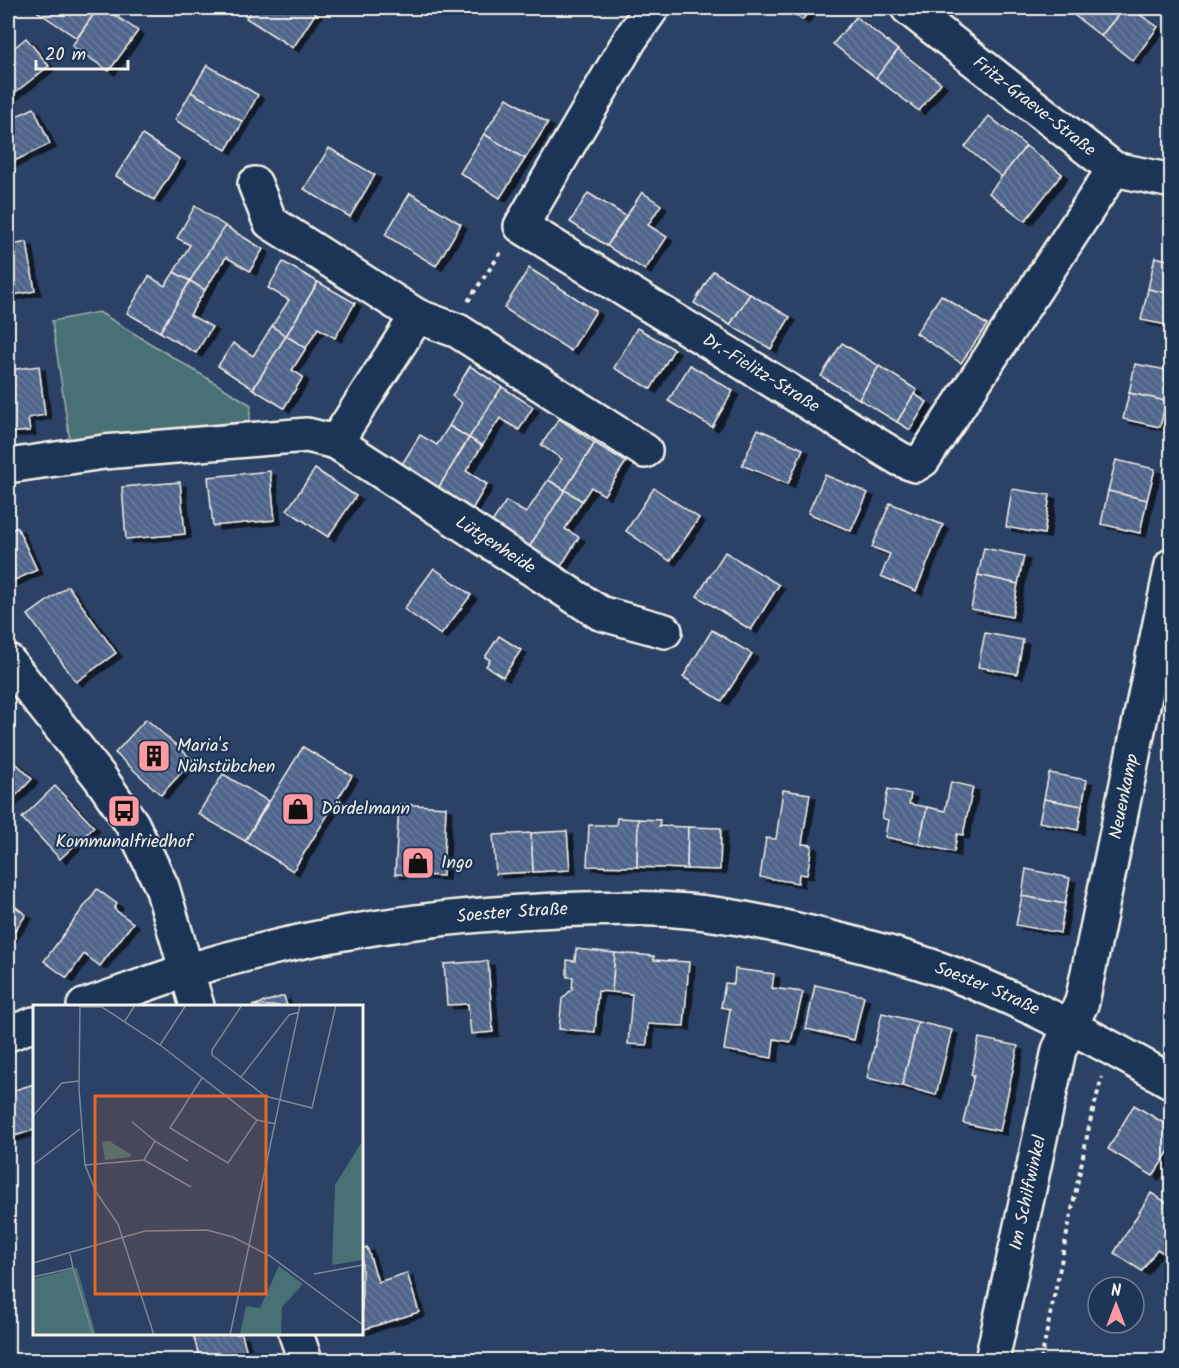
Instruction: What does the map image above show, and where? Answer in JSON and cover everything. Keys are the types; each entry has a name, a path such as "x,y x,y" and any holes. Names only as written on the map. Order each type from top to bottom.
{"street":[{"path":"520,226 631,38 652,8"},
{"name":"Fritz-Graeve-Straße","path":"908,8 1114,169 1172,180"},
{"name":"Dr.-Fielitz-Straße","path":"520,226 900,459 915,465 923,459 1114,169"},
{"path":"255,184 270,222 417,316 450,327 645,451"},
{"path":"336,442 417,316"},
{"name":"Lütgenheide","path":"8,466 104,452 307,435 336,442 600,613 665,631"},
{"name":"Neuenkamp","path":"1071,1026 1082,1002 1172,565"},
{"path":"8,662 93,769 132,824 162,887 197,1005"},
{"name":"Soester Straße","path":"87,1005 186,971 345,933 477,914 590,908 687,911 774,925 863,946 951,973 1038,1009 1172,1082"},
{"path":"8,1034 33,1024"},
{"name":"Im Schilfwinkel","path":"992,1360 1059,1050 1071,1026"},
{"path":"296,1335 305,1360"}],"path":[{"path":"450,327 520,226"},
{"path":"1041,1360 1090,1122 1103,1073 1095,1067 1105,1044"}],"green space":[{"path":"99,312 251,405 249,424 70,441 52,321"}],"building":[{"path":"32,8 98,8 77,38"},
{"path":"98,8 104,8 138,31 109,71 72,46"},
{"path":"253,8 319,8 293,48 246,18"},
{"path":"786,8 812,8 802,20"},
{"path":"1074,8 1124,8 1101,36 1070,12"},
{"path":"1124,8 1130,8 1158,27 1133,61 1101,36"},
{"path":"856,17 898,50 876,78 833,44"},
{"path":"26,38 49,66 8,98 8,53"},
{"path":"898,50 941,83 919,111 876,78"},
{"path":"207,65 258,95 243,122 191,92"},
{"path":"191,92 243,122 226,150 175,120"},
{"path":"507,98 548,123 525,159 484,134"},
{"path":"34,108 50,144 8,164 8,120"},
{"path":"989,116 1026,146 1002,177 965,147"},
{"path":"484,134 525,159 500,198 460,173"},
{"path":"142,135 180,159 154,200 116,176"},
{"path":"1026,146 1062,174 1025,221 989,193"},
{"path":"329,148 375,175 350,217 304,189"},
{"path":"642,192 661,205 648,225 667,237 645,270 607,246"},
{"path":"410,193 461,224 436,266 385,235"},
{"path":"588,193 626,216 607,246 570,222"},
{"path":"195,206 225,226 190,281 174,272 190,245 177,238"},
{"path":"225,226 263,249 250,271 226,257 205,290 190,281"},
{"path":"27,242 35,291 8,296 8,246"},
{"path":"1155,257 1172,261 1172,294 1148,289"},
{"path":"283,262 318,282 286,336 272,326 289,300 268,288"},
{"path":"529,268 596,311 571,351 504,308"},
{"path":"713,271 750,294 730,325 694,303"},
{"path":"174,272 190,281 160,332 127,313 149,276 165,286"},
{"path":"190,281 205,290 190,315 212,327 196,353 160,332"},
{"path":"318,282 355,303 335,338 318,328 306,348 286,336"},
{"path":"1148,289 1172,294 1172,326 1141,320"},
{"path":"750,294 790,317 771,349 730,325"},
{"path":"941,295 987,325 961,363 916,333"},
{"path":"272,326 286,336 253,389 218,366 233,343 253,356"},
{"path":"637,328 674,349 651,389 614,368"},
{"path":"286,336 306,348 292,370 303,377 284,408 253,389"},
{"path":"842,343 879,366 859,399 821,376"},
{"path":"1135,364 1172,371 1166,401 1129,393"},
{"path":"690,365 733,391 712,427 668,401"},
{"path":"39,366 45,415 28,418 30,431 8,433 8,370"},
{"path":"470,366 502,387 469,438 449,426 462,403 452,396"},
{"path":"879,366 917,390 897,422 859,399"},
{"path":"502,387 533,407 519,430 500,418 482,446 469,438"},
{"path":"1129,393 1166,401 1160,427 1123,419"},
{"path":"914,394 927,402 910,430 897,422"},
{"path":"559,419 595,443 565,490 548,480 562,459 541,445"},
{"path":"449,426 469,438 436,492 399,469 420,435 437,445"},
{"path":"758,429 803,449 788,484 742,465"},
{"path":"469,438 482,446 466,471 487,484 470,513 436,492"},
{"path":"595,443 626,462 604,495 591,487 582,501 565,490"},
{"path":"1116,460 1155,469 1147,500 1108,491"},
{"path":"315,469 356,496 328,537 287,510"},
{"path":"270,471 275,520 213,526 208,477"},
{"path":"825,475 868,493 851,531 808,513"},
{"path":"548,480 565,490 528,549 490,525 506,501 526,513"},
{"path":"180,482 185,534 126,539 122,487"},
{"path":"654,488 699,518 670,561 626,531"},
{"path":"1012,489 1050,495 1044,534 1006,527"},
{"path":"565,490 582,501 565,529 579,537 560,568 528,549"},
{"path":"1108,491 1147,500 1140,533 1101,524"},
{"path":"890,503 943,525 916,591 881,576 890,554 872,547"},
{"path":"17,527 37,570 8,583 8,532"},
{"path":"984,548 1024,556 1018,584 978,575"},
{"path":"725,552 779,585 751,630 697,596"},
{"path":"434,568 471,595 441,635 404,609"},
{"path":"978,575 1018,584 1012,617 971,609"},
{"path":"68,586 116,653 76,682 28,615"},
{"path":"712,630 752,654 722,701 683,677"},
{"path":"985,633 1023,640 1017,674 978,667"},
{"path":"499,636 521,650 503,677 486,666 490,660 485,657"},
{"name":"Maria's Nähstübchen","path":"146,719 193,760 161,795 115,753"},
{"name":"Dördelmann","path":"303,747 352,776 293,871 245,841"},
{"path":"8,755 32,779 8,804"},
{"path":"1049,773 1087,780 1082,806 1044,799"},
{"path":"223,774 268,801 245,841 198,814"},
{"path":"951,782 973,787 963,835 957,834 954,852 919,844 927,807 945,811"},
{"path":"55,786 94,827 60,859 22,818"},
{"path":"888,789 911,794 909,804 927,807 919,844 885,837 888,820 882,818"},
{"path":"783,790 810,794 802,844 812,845 807,875 799,874 798,883 760,877 766,838 776,839"},
{"path":"1044,799 1082,806 1078,830 1039,822"},
{"path":"399,804 446,807 443,876 395,874"},
{"path":"617,818 638,819 637,867 587,866 589,825 616,825"},
{"path":"638,819 660,820 659,826 688,827 687,869 637,867"},
{"path":"688,827 721,828 720,870 687,869"},
{"path":"567,831 570,870 533,872 531,833"},
{"path":"531,833 533,872 496,874 493,835"},
{"path":"1026,869 1070,878 1065,904 1022,896"},
{"path":"97,889 117,904 114,909 133,923 100,966 84,954 67,978 44,961"},
{"path":"1022,896 1065,904 1060,933 1016,925"},
{"path":"8,901 26,915 8,940"},
{"path":"576,949 615,953 612,992 598,991 595,1032 559,1029 562,999 572,989 573,977 567,977 567,960 575,961"},
{"path":"615,953 654,956 654,960 689,962 684,1026 648,1024 647,1045 628,1044 632,994 612,992"},
{"path":"488,961 493,1032 471,1034 468,1004 447,1005 444,964"},
{"path":"735,969 774,974 772,988 803,992 791,1042 774,1039 772,1058 724,1050 730,1009 721,1007 725,983 734,984"},
{"path":"815,985 864,996 854,1040 806,1029"},
{"path":"284,996 287,1005 255,1005"},
{"path":"882,1013 918,1022 902,1086 867,1078"},
{"path":"918,1022 952,1030 936,1095 902,1086"},
{"path":"979,1038 1018,1046 1000,1131 963,1123 974,1075 971,1075"},
{"path":"33,1084 33,1130 8,1138 8,1092"},
{"path":"1134,1105 1172,1128 1172,1146 1153,1176 1108,1149"},
{"path":"1151,1193 1172,1206 1172,1258 1157,1249 1142,1271 1114,1253"},
{"path":"367,1247 378,1282 407,1273 419,1312 363,1330 363,1249"},
{"path":"193,1335 242,1335 249,1360 200,1360"},
{"path":"395,1351 399,1360 367,1360"},
{"path":"876,1355 903,1360 875,1360"}],"place":[{"name":"Maria's Nähstübchen","path":"154,756"},
{"name":"Dördelmann","path":"298,809"},
{"name":"Kommunalfriedhof","path":"124,811"},
{"name":"Ingo","path":"418,863"}]}
